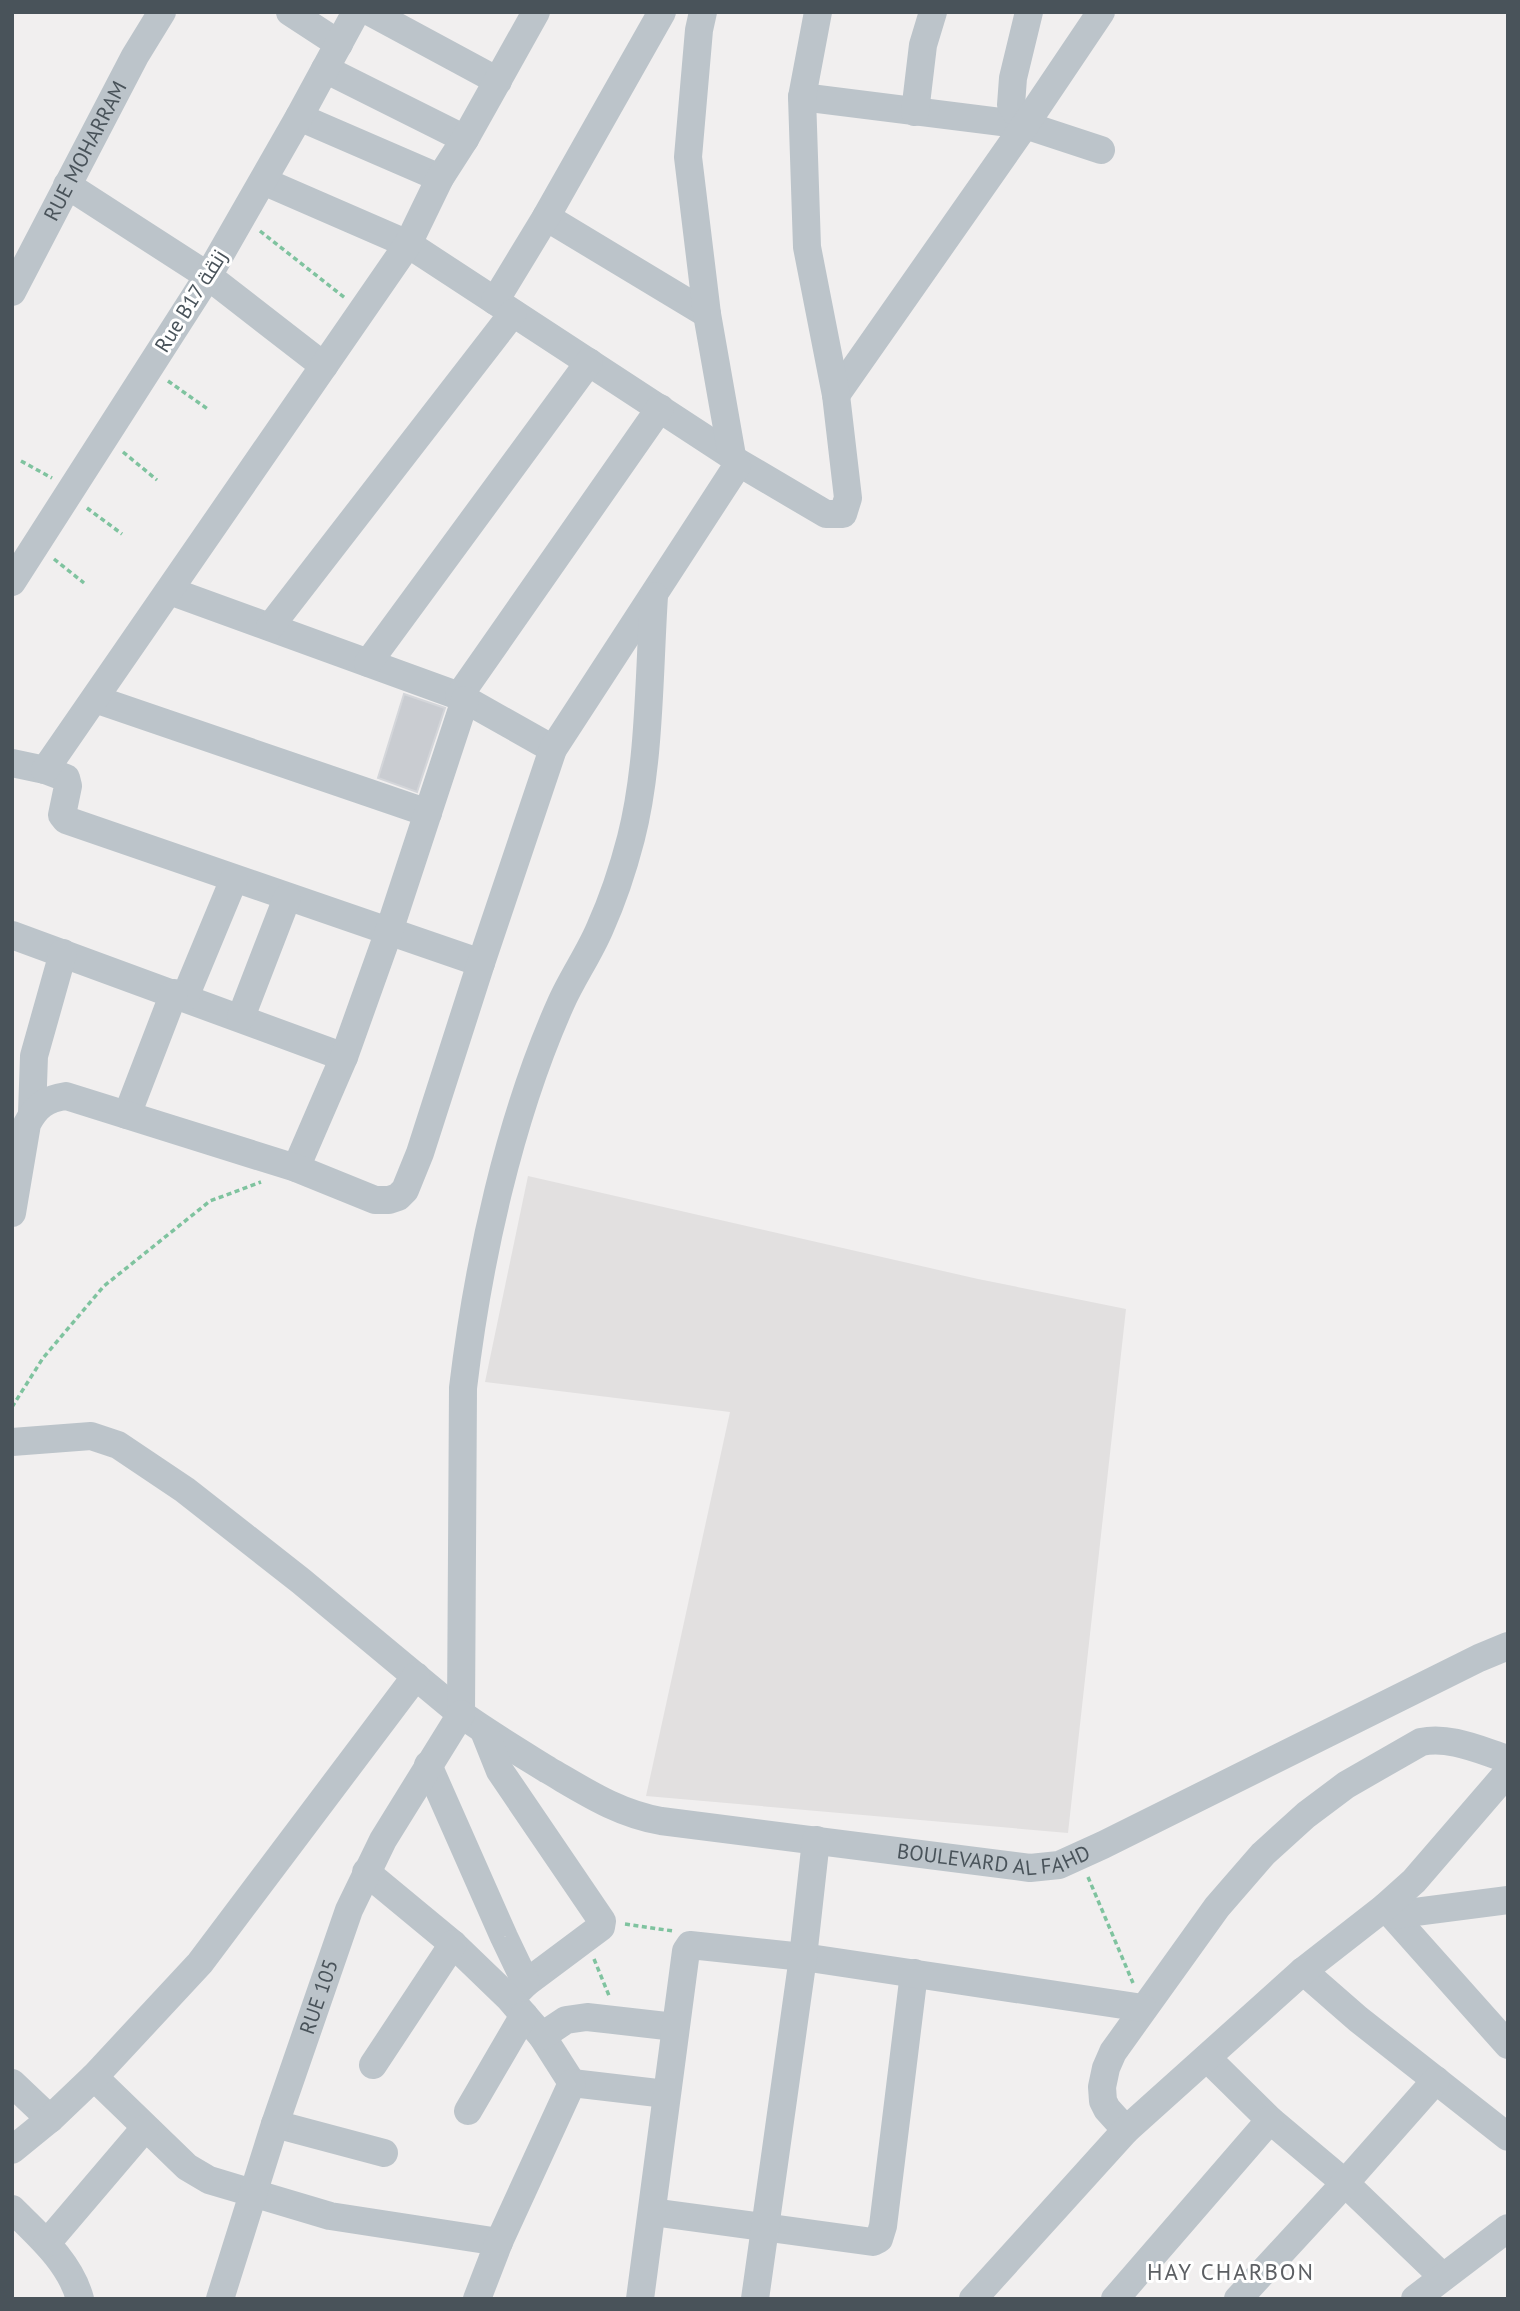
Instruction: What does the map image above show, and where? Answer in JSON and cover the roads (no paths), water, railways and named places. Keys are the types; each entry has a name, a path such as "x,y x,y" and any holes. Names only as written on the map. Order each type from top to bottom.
{"street":[{"name":"RUE MOHARRAM","path":"12,292 135,56 162,12"},
{"path":"290,12 338,44"},
{"name":"Rue B17 زنقة","path":"12,582 208,276 356,12"},
{"path":"370,12 498,81"},
{"path":"262,181 408,244 734,458 826,513 843,513 848,498 836,395 807,247 802,97 818,12"},
{"path":"915,112 923,45 933,12"},
{"path":"1025,125 1011,104 1013,78 1029,12"},
{"path":"836,395 1101,12"},
{"path":"46,770 408,244 440,178 498,81 533,13"},
{"path":"12,1213 27,1124 32,1113 53,1098 66,1096 296,1168 375,1200 398,1197 405,1190 420,1153 553,749 737,466 707,314 688,157 701,21 660,13 546,217 504,307 270,628"},
{"path":"325,69 465,139"},
{"path":"802,97 1025,125 1101,150"},
{"path":"299,117 440,178"},
{"path":"67,185 208,276 324,366"},
{"path":"546,217 707,314"},
{"path":"368,663 589,362"},
{"path":"296,1168 344,1057 389,931 462,698 660,408"},
{"path":"170,591 462,698 553,749"},
{"path":"461,1714 463,1388 468,1344 502,1172 561,1003 600,929 618,885 631,837 644,758 655,593"},
{"path":"95,699 428,813"},
{"path":"12,763 46,770 68,781 62,815 66,821 481,963"},
{"path":"127,1115 234,879"},
{"path":"241,1017 288,898"},
{"path":"12,934 344,1057"},
{"path":"32,1113 34,1056 63,953"},
{"name":"BOULEVARD AL FAHD","path":"12,1442 91,1436 118,1445 185,1490 484,1731 604,1803 626,1813 661,1821 1030,1868 1059,1864 1508,1646"},
{"path":"12,2150 50,2119 94,2077 200,1963 416,1676"},
{"name":"RUE 105","path":"220,2299 275,2124 334,1953 366,1872 461,1714"},
{"path":"468,2111 520,1999 594,1929 499,1771 484,1731"},
{"path":"1126,2130 1103,2101 1102,2087 1113,2052 1217,1907 1263,1854 1346,1784 1421,1742 1446,1740 1508,1759"},
{"path":"428,1765 503,1937 520,1999 572,2083"},
{"path":"974,2299 1126,2130 1303,1971 1389,1911 1508,1772"},
{"path":"755,2299 803,1957 816,1840"},
{"path":"366,1872 520,1999"},
{"path":"1389,1911 1508,1900"},
{"path":"1389,1911 1508,2045"},
{"path":"373,2065 453,1944"},
{"path":"640,2299 675,2027 687,1951 693,1944 803,1957 1143,2008"},
{"path":"1303,1971 1358,2019 1508,2137"},
{"path":"652,2212 873,2242 879,2239 883,2226 914,1973"},
{"path":"542,2036 566,2020 587,2017 675,2027"},
{"path":"1207,2059 1270,2120 1345,2183 1443,2277"},
{"path":"94,2077 191,2170 209,2180 330,2216 499,2242"},
{"path":"1238,2299 1436,2080"},
{"path":"12,2083 50,2119"},
{"path":"572,2083 666,2094"},
{"path":"477,2299 499,2242 572,2083"},
{"path":"1127,2295 1270,2120"},
{"path":"275,2124 384,2153"},
{"path":"47,2243 145,2128"},
{"path":"12,2209 47,2243 72,2277 80,2299"},
{"path":"1415,2299 1508,2228"}],"district":[{"name":"HAY CHARBON","path":"1231,2272"}]}
